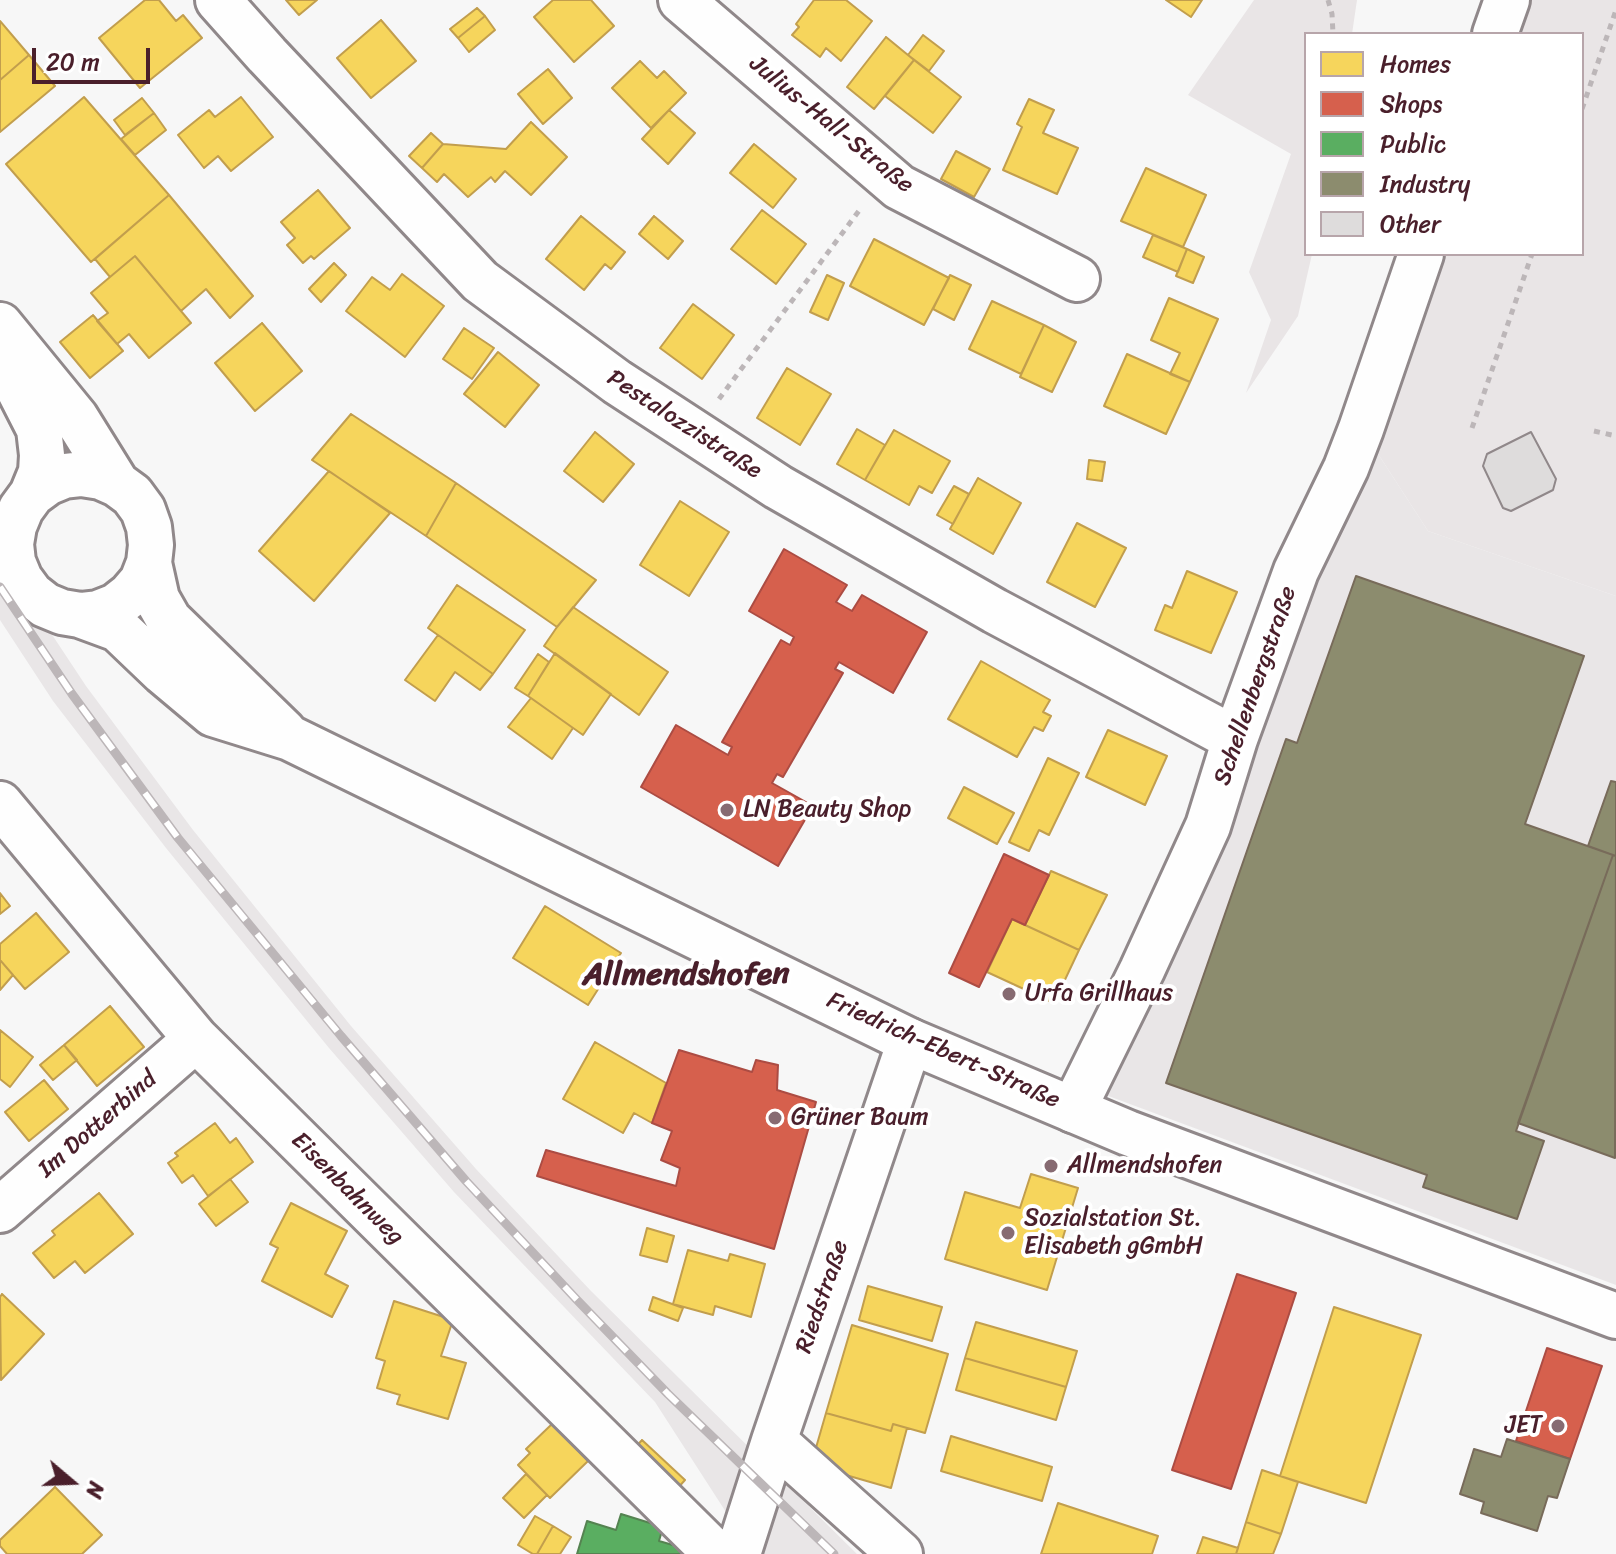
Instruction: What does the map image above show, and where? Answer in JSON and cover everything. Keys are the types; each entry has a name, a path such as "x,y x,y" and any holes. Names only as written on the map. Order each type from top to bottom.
{"street":[{"name":"Pestalozzistraße","path":"218,0 480,281 617,382 778,487 995,611 1235,739"},
{"name":"Julius-Hall-Straße","path":"681,0 899,187 1077,279"},
{"path":"1496,32 1507,0"},
{"name":"Schellenbergstraße","path":"1073,1110 1208,826 1235,739 1296,571 1346,468 1420,256"},
{"name":"Friedrich-Ebert-Straße","path":"0,325 76,418 117,484 132,495 143,510 150,536 149,563 157,599 169,620 290,738"},
{"name":"Friedrich-Ebert-Straße","path":"0,364 18,388 39,429 42,455 41,472 18,505 10,572 45,605 62,612 89,614 118,629 213,714 290,738 910,1041 1128,1133 1616,1316"},
{"path":"18,505 47,483 64,476 82,474 117,484"},
{"path":"89,614 116,606 130,595 142,581 149,563"},
{"name":"Eisenbahnweg","path":"0,804 196,1039 716,1554"},
{"name":"Im Dotterbind","path":"0,1210 196,1039"},
{"name":"Riedstraße","path":"738,1554 910,1041"},
{"path":"774,1441 900,1554"}],"path":[{"path":"1328,0 1333,32"},
{"path":"1584,103 1616,10"},
{"path":"694,432 885,175"},
{"path":"1472,428 1531,256"},
{"path":"1594,431 1616,436"}],"shaded area":[{"path":"1254,0 1357,0 1352,32 1304,32 1304,256 1312,256 1298,316 1246,393 1271,320 1249,272 1291,154 1188,95"},
{"path":"1516,0 1616,0 1616,596 1428,531 1369,440 1430,256 1584,256 1584,32 1505,32"},
{"path":"1369,440 1428,531 1616,596 1616,1285 1095,1091"},
{"path":"0,556 86,686 193,830 351,1026 476,1169 591,1291 857,1554 753,1554 655,1402 454,1192 329,1048 166,848 53,701 0,620"}],"building: Homes":[{"path":"145,0 159,0 176,21 183,15 202,38 140,88 99,38"},
{"path":"286,0 317,0 299,15"},
{"path":"553,0 591,0 614,26 574,62 534,17"},
{"path":"814,0 846,0 872,21 841,61 826,48 820,57 792,35 799,27 796,24"},
{"path":"1166,0 1202,0 1191,17"},
{"path":"477,8 485,16 458,38 450,29"},
{"path":"485,16 495,30 469,52 458,38"},
{"path":"381,20 416,61 371,98 337,58"},
{"path":"0,21 29,55 0,80"},
{"path":"923,35 944,51 929,71 908,55"},
{"path":"886,37 914,60 874,109 847,87"},
{"path":"29,55 55,86 0,132 0,80"},
{"path":"914,60 961,97 933,133 885,96"},
{"path":"640,61 657,78 664,71 686,93 651,128 612,88"},
{"path":"548,69 572,98 543,124 518,94"},
{"path":"84,97 169,195 91,262 6,164"},
{"path":"241,97 273,137 231,171 218,156 204,168 178,135 209,110 215,117"},
{"path":"142,98 154,113 125,135 114,120"},
{"path":"1029,99 1054,110 1043,133 1078,148 1057,194 1003,170 1022,127 1017,124"},
{"path":"669,110 695,133 668,164 642,139"},
{"path":"154,113 166,130 135,155 121,139"},
{"path":"531,122 567,157 531,195 505,171 495,182 491,177 468,197 444,174 437,182 422,168 443,144 506,149"},
{"path":"431,133 443,144 422,168 409,156"},
{"path":"754,144 796,179 773,208 730,173"},
{"path":"956,151 990,169 974,197 941,179"},
{"path":"1146,168 1206,195 1183,247 1121,221"},
{"path":"318,190 350,228 314,259 311,256 303,263 287,245 295,238 281,222"},
{"path":"169,195 253,296 230,318 206,289 181,311 135,256 110,277 95,259"},
{"path":"762,210 806,244 776,284 731,249"},
{"path":"581,216 625,252 611,269 605,264 584,290 546,259"},
{"path":"654,216 683,241 668,259 639,234"},
{"path":"1153,235 1187,249 1178,272 1143,257"},
{"path":"874,239 949,278 924,325 850,286"},
{"path":"1187,249 1204,257 1193,283 1176,276"},
{"path":"135,256 191,323 149,358 129,334 117,344 97,321 108,313 91,293"},
{"path":"334,263 346,275 321,302 309,289"},
{"path":"402,274 444,306 405,357 346,311 372,277 390,290"},
{"path":"827,275 844,283 828,320 810,312"},
{"path":"950,275 971,285 954,320 933,309"},
{"path":"1169,298 1218,319 1190,382 1170,374 1180,353 1151,340"},
{"path":"992,301 1044,325 1021,374 969,349"},
{"path":"693,304 734,335 702,379 660,348"},
{"path":"93,315 123,351 90,378 60,342"},
{"path":"262,323 302,371 255,411 215,363"},
{"path":"1044,325 1076,342 1052,392 1020,377"},
{"path":"464,328 494,348 472,379 443,359"},
{"path":"498,352 539,385 505,427 464,394"},
{"path":"1127,354 1190,382 1166,434 1104,406"},
{"path":"787,368 831,394 800,445 757,418"},
{"path":"351,414 456,483 426,536 312,460"},
{"path":"857,429 885,445 865,480 837,464"},
{"path":"894,430 950,461 932,493 919,486 909,505 865,480"},
{"path":"595,432 634,464 603,502 564,471"},
{"path":"1089,460 1105,462 1102,481 1087,479"},
{"path":"329,471 390,513 314,601 259,551"},
{"path":"978,478 1021,503 993,554 950,529"},
{"path":"456,483 596,580 557,627 426,536"},
{"path":"954,486 969,494 953,524 937,515"},
{"path":"680,501 729,532 689,596 640,565"},
{"path":"1077,523 1126,548 1095,607 1047,582"},
{"path":"1187,571 1237,592 1211,653 1155,630 1165,605 1172,608"},
{"path":"457,585 525,630 493,674 428,628"},
{"path":"573,607 668,672 639,715 544,646"},
{"path":"438,635 493,674 480,690 455,672 435,701 405,680"},
{"path":"555,653 611,694 583,735 528,696"},
{"path":"538,654 549,662 528,696 515,688"},
{"path":"981,661 1050,700 1043,712 1051,716 1043,731 1034,727 1017,757 948,719"},
{"path":"531,698 573,728 552,759 508,727"},
{"path":"1108,730 1167,756 1145,805 1086,777"},
{"path":"1048,758 1079,773 1049,835 1039,830 1029,851 1009,842"},
{"path":"964,787 1014,813 997,844 948,818"},
{"path":"1051,871 1107,895 1079,950 1025,925"},
{"path":"0,893 10,906 0,914"},
{"path":"545,906 621,953 588,1005 513,958"},
{"path":"36,913 69,952 25,989 0,960 0,944"},
{"path":"1012,919 1079,950 1054,1003 987,972"},
{"path":"0,960 13,975 0,990"},
{"path":"110,1006 144,1047 97,1086 64,1045"},
{"path":"0,1030 33,1057 10,1087 0,1079"},
{"path":"595,1042 666,1083 652,1123 634,1113 623,1133 563,1099"},
{"path":"64,1045 77,1060 53,1080 40,1065"},
{"path":"44,1080 68,1109 29,1141 5,1112"},
{"path":"215,1123 230,1143 236,1138 253,1162 208,1196 193,1175 182,1183 168,1163 178,1156 175,1153"},
{"name":"Sozialstation St. Elisabeth gGmbH","path":"1031,1174 1078,1188 1047,1290 945,1259 965,1192 1020,1208"},
{"path":"230,1179 248,1202 216,1226 199,1204"},
{"path":"99,1193 133,1234 85,1273 75,1261 54,1278 33,1253 55,1235 52,1231"},
{"path":"291,1203 347,1231 325,1274 348,1286 332,1317 262,1281 278,1248 270,1244"},
{"path":"647,1228 674,1236 667,1262 640,1255"},
{"path":"688,1250 728,1261 730,1254 765,1264 751,1317 715,1306 713,1315 673,1304"},
{"path":"868,1286 942,1307 932,1341 859,1320"},
{"path":"2,1294 44,1334 1,1380 0,1297"},
{"path":"653,1297 683,1308 678,1321 649,1310"},
{"path":"394,1301 453,1320 441,1356 466,1363 448,1419 397,1404 400,1395 377,1388 385,1361 376,1358"},
{"path":"1334,1307 1421,1335 1366,1503 1280,1476"},
{"path":"976,1322 1077,1351 1066,1387 965,1358"},
{"path":"852,1325 948,1354 925,1433 893,1424 891,1431 826,1413"},
{"path":"965,1358 1066,1387 1056,1420 956,1390"},
{"path":"826,1413 891,1431 893,1424 907,1428 891,1488 811,1465"},
{"path":"552,1424 588,1461 550,1498 518,1465 530,1453 526,1449"},
{"path":"951,1436 1052,1467 1042,1501 941,1471"},
{"path":"642,1440 685,1480 676,1490 634,1449"},
{"path":"1262,1470 1298,1482 1281,1534 1246,1522"},
{"path":"526,1474 547,1495 524,1518 503,1498"},
{"path":"55,1487 102,1535 82,1554 7,1554 0,1546 0,1540"},
{"path":"1058,1503 1158,1536 1152,1554 1041,1554"},
{"path":"535,1516 553,1526 537,1554 533,1554 518,1545"},
{"path":"1246,1522 1281,1534 1273,1554 1236,1554"},
{"path":"553,1526 571,1537 560,1554 537,1554"},
{"path":"1203,1537 1238,1548 1236,1554 1197,1554"}],"building: Shops":[{"path":"784,549 847,585 836,602 852,611 862,595 927,632 893,693 839,662 835,669 843,673 783,777 777,774 772,783 813,806 778,866 641,787 676,725 728,755 732,747 722,742 781,640 790,645 794,637 749,611"},
{"path":"1004,854 1049,875 1025,925 1012,919 979,987 949,973"},
{"path":"679,1050 752,1072 756,1060 778,1065 777,1090 816,1102 774,1249 537,1176 546,1150 676,1186 680,1168 661,1160 672,1131 652,1123"},
{"path":"1237,1274 1296,1293 1231,1489 1172,1470"},
{"path":"1547,1348 1602,1366 1570,1459 1516,1441"}],"building: Public":[{"path":"621,1514 663,1527 659,1541 683,1548 682,1554 577,1554 587,1521 616,1530"}],"building: Industry":[{"path":"1356,576 1584,656 1525,824 1613,855 1516,1131 1544,1141 1517,1219 1423,1187 1427,1175 1166,1083 1286,739 1297,743"},
{"path":"1611,781 1616,782 1616,856 1588,846"},
{"path":"1613,855 1616,856 1615,1158 1518,1123"},
{"path":"1507,1439 1570,1459 1557,1498 1548,1496 1537,1531 1481,1513 1484,1502 1460,1494 1474,1449 1501,1457"}],"building: Other":[{"path":"1531,432 1556,479 1553,490 1511,511 1503,508 1483,466 1487,454"}],"railway":[{"path":"0,587 72,694 178,838 341,1036 466,1181 668,1394 834,1554"}],"place":[{"name":"LN Beauty Shop","path":"727,810"},
{"name":"Urfa Grillhaus","path":"1009,994"},
{"name":"Grüner Baum","path":"775,1118"},
{"name":"Allmendshofen","path":"1051,1166"},
{"name":"Sozialstation St. Elisabeth gGmbH","path":"1008,1233"},
{"name":"JET","path":"1558,1426"}],"district":[{"name":"Allmendshofen","path":"686,976"}]}
